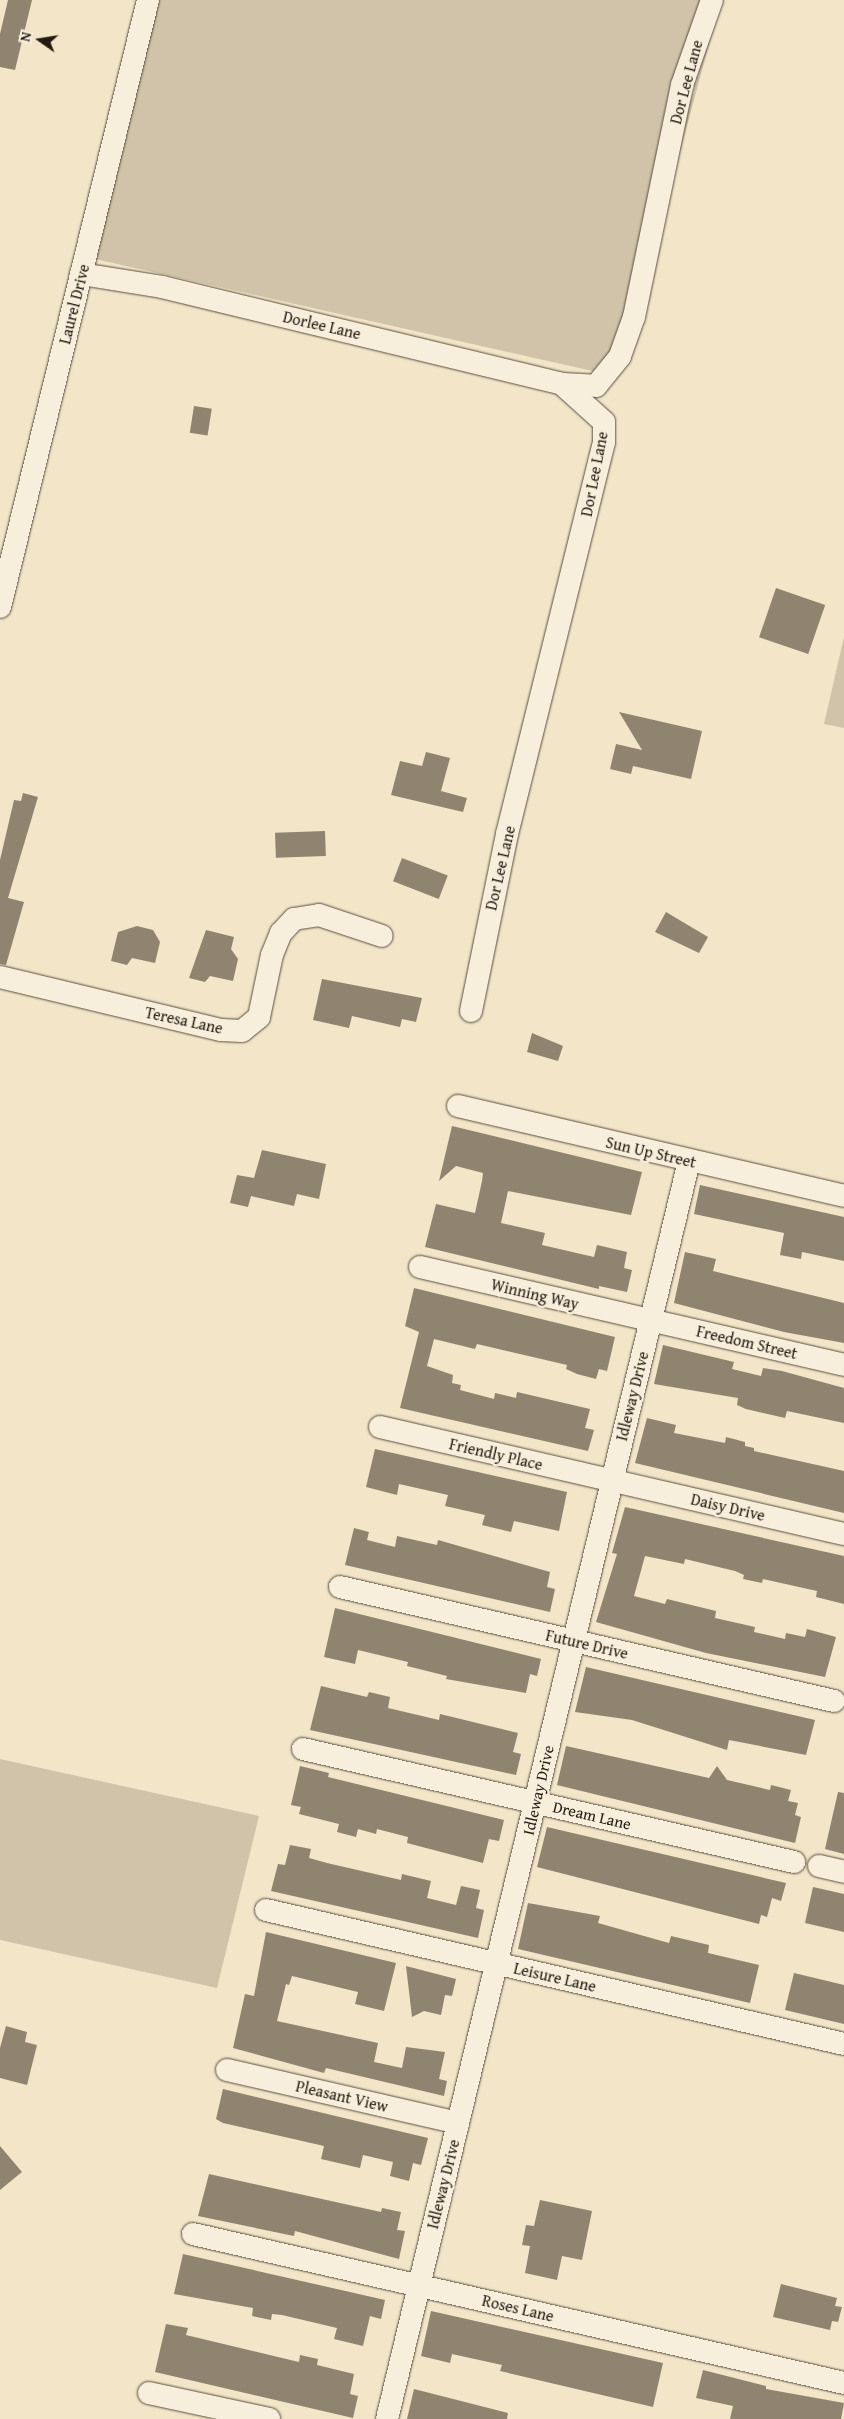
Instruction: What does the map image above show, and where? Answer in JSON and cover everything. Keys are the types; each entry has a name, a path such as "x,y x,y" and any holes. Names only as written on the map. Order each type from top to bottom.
{"street":[{"name":"Laurel Drive","path":"0,607 148,0"},
{"name":"Dor Lee Lane","path":"562,384 596,386 620,356 634,317 656,224 682,85 712,0"},
{"name":"Dorlee Lane","path":"81,274 162,287 562,384"},
{"name":"Dor Lee Lane","path":"470,1011 507,834 604,442 604,422 562,384"},
{"name":"Teresa Lane","path":"0,977 221,1030 242,1031 259,1017 272,955 281,933 294,919 319,915 382,936"},
{"name":"Sun Up Street","path":"458,1106 844,1196"},
{"name":"Idleway Drive","path":"387,2419 689,1161"},
{"name":"Winning Way","path":"420,1267 651,1320"},
{"name":"Freedom Street","path":"651,1320 844,1365"},
{"name":"Friendly Place","path":"380,1427 612,1480"},
{"name":"Daisy Drive","path":"612,1480 844,1534"},
{"name":"Future Drive","path":"340,1587 834,1701"},
{"name":"Dream Lane","path":"303,1749 794,1862"},
{"path":"819,1866 844,1872"},
{"name":"Leisure Lane","path":"266,1910 844,2044"},
{"name":"Pleasant View","path":"227,2070 458,2123"},
{"name":"Roses Lane","path":"193,2234 844,2383"},
{"path":"149,2393 268,2419"}],"shaded area":[{"path":"159,0 721,0 619,377 95,259"},
{"path":"844,637 844,728 824,724"},
{"path":"0,1759 259,1816 217,1988 0,1940"}],"building":[{"path":"8,0 32,0 15,70 0,67 0,34"},
{"path":"194,406 212,409 208,435 190,433"},
{"path":"776,588 825,605 808,654 759,637"},
{"path":"619,712 702,731 691,779 633,766 631,774 610,769 616,744 642,750"},
{"path":"426,752 450,758 441,791 467,798 463,812 391,795 400,761 422,766"},
{"path":"23,793 38,797 8,898 24,902 6,965 0,964 0,860 14,800 21,801"},
{"path":"325,831 326,856 276,858 275,833"},
{"path":"402,858 448,876 439,899 393,881"},
{"path":"666,912 708,937 699,953 655,932"},
{"path":"137,926 153,930 160,942 155,963 132,958 127,965 111,961 118,932"},
{"path":"206,930 234,937 231,949 238,959 233,981 210,976 205,982 189,978"},
{"path":"322,979 422,998 416,1022 402,1019 400,1027 352,1016 349,1028 313,1020"},
{"path":"532,1033 563,1046 558,1061 527,1052"},
{"path":"452,1126 642,1172 631,1215 508,1191 501,1223 545,1233 542,1245 594,1257 597,1245 627,1252 624,1268 632,1270 627,1292 599,1286 599,1289 425,1247 436,1204 475,1213 483,1173 456,1166 439,1181"},
{"path":"262,1150 326,1164 319,1199 297,1194 294,1206 251,1196 248,1207 230,1203 237,1175 254,1178"},
{"path":"700,1185 844,1217 844,1261 802,1252 801,1259 780,1255 784,1233 694,1214"},
{"path":"685,1252 716,1259 713,1271 844,1303 844,1343 784,1332 674,1303"},
{"path":"414,1288 615,1337 607,1371 599,1369 596,1379 566,1369 567,1365 477,1344 475,1349 434,1339 427,1366 453,1375 452,1383 461,1385 460,1390 494,1399 495,1393 516,1398 517,1392 590,1409 585,1428 594,1430 588,1451 400,1408 419,1332 405,1326"},
{"path":"663,1345 734,1362 732,1369 761,1376 763,1368 782,1371 844,1388 844,1423 787,1411 785,1418 746,1409 737,1405 738,1398 654,1384"},
{"path":"647,1418 676,1425 674,1433 725,1443 726,1437 745,1442 745,1446 754,1448 754,1451 844,1471 844,1513 635,1463"},
{"path":"375,1449 567,1492 559,1531 514,1521 511,1532 482,1525 485,1515 445,1506 448,1495 399,1484 397,1495 366,1487"},
{"path":"625,1507 844,1556 844,1604 816,1597 817,1591 763,1579 762,1583 743,1579 744,1575 735,1571 685,1559 684,1564 645,1556 634,1596 665,1604 667,1599 716,1611 715,1618 755,1627 754,1632 785,1639 786,1633 805,1637 807,1629 836,1637 825,1677 706,1653 596,1622 617,1554 612,1553"},
{"path":"354,1528 369,1532 367,1540 395,1547 397,1536 437,1545 438,1540 550,1572 547,1587 555,1589 550,1612 345,1565"},
{"path":"335,1608 541,1659 537,1676 530,1674 526,1693 446,1679 447,1676 407,1666 408,1662 358,1650 355,1664 324,1657"},
{"path":"586,1667 815,1720 806,1755 729,1740 727,1750 632,1720 575,1712"},
{"path":"321,1686 367,1697 369,1692 390,1697 388,1708 439,1720 440,1714 518,1733 513,1752 521,1754 516,1775 310,1730"},
{"path":"566,1746 709,1778 717,1766 727,1780 770,1790 771,1785 791,1790 788,1801 798,1803 795,1815 801,1817 795,1843 557,1785"},
{"path":"300,1766 329,1773 328,1777 504,1820 499,1841 489,1839 483,1863 407,1843 408,1837 377,1829 376,1834 358,1829 356,1837 337,1832 339,1824 299,1814 301,1807 291,1805"},
{"path":"838,1792 844,1793 844,1854 825,1849"},
{"path":"547,1827 786,1883 781,1901 772,1898 767,1917 761,1915 759,1924 537,1867"},
{"path":"290,1845 311,1849 309,1858 327,1863 401,1880 402,1874 431,1881 427,1898 456,1905 461,1886 480,1890 476,1908 484,1910 478,1938 271,1891 278,1864 285,1865"},
{"path":"813,1887 844,1894 844,1932 805,1923"},
{"path":"528,1903 600,1916 598,1923 669,1943 671,1936 709,1945 708,1953 759,1965 750,2003 518,1949"},
{"path":"266,1932 396,1963 384,2011 355,2004 358,1992 292,1976 289,1985 286,1984 277,2021 378,2043 374,2062 402,2068 406,2047 445,2052 439,2079 447,2081 444,2096 326,2068 324,2073 233,2048 245,1994 254,1996"},
{"path":"406,1966 456,1979 452,1996 445,1995 441,2015 424,2011 412,2017"},
{"path":"794,1973 844,1985 844,2024 785,2010"},
{"path":"6,2026 27,2032 25,2042 37,2045 27,2085 0,2078 0,2048"},
{"path":"223,2089 428,2138 421,2165 413,2163 409,2181 390,2176 393,2162 363,2155 360,2168 321,2159 324,2146 223,2123 216,2119"},
{"path":"0,2146 22,2172 0,2190"},
{"path":"209,2174 381,2212 382,2208 401,2212 397,2230 405,2231 399,2259 295,2231 294,2236 198,2216"},
{"path":"540,2200 592,2211 582,2260 562,2256 557,2280 525,2273 530,2246 522,2245 526,2225 534,2226"},
{"path":"183,2254 385,2300 381,2319 370,2316 363,2346 334,2339 337,2328 282,2315 272,2314 271,2320 252,2316 253,2308 174,2294"},
{"path":"781,2284 837,2298 835,2306 842,2307 838,2322 832,2321 830,2330 773,2317"},
{"path":"431,2311 663,2363 653,2407 500,2371 502,2365 452,2354 450,2363 421,2356"},
{"path":"166,2324 188,2328 186,2335 299,2362 300,2355 318,2359 317,2365 354,2374 350,2394 358,2396 353,2418 155,2372"},
{"path":"703,2370 766,2386 766,2389 844,2403 841,2419 730,2419 733,2406 696,2398"},
{"path":"414,2389 508,2413 507,2419 407,2419"}]}
